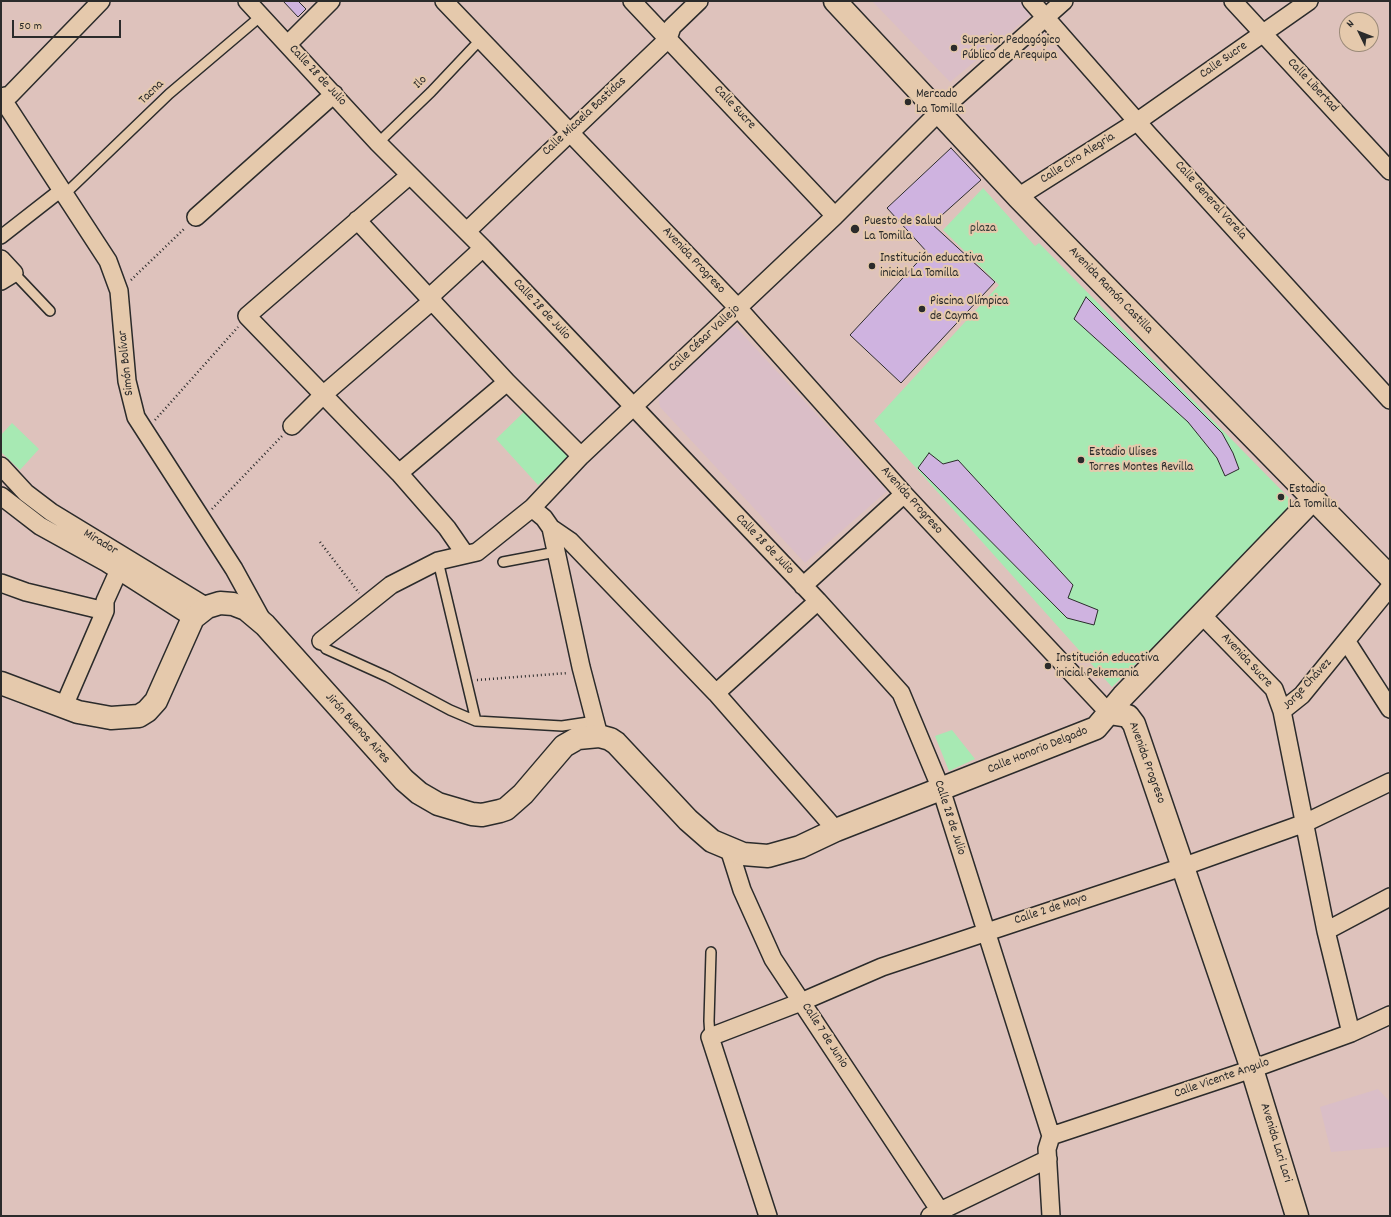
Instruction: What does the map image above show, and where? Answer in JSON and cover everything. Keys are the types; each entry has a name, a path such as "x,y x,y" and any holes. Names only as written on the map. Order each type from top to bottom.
{"street":[{"path":"1,97 10,95 101,1"},
{"name":"Calle 28 de Julio","path":"247,1 378,143 467,231 818,601 901,693 941,789 1051,1136 1047,1149 1051,1216"},
{"path":"288,44 331,1"},
{"name":"Avenida Progreso","path":"444,1 738,308 904,494 1109,713 1128,716 1132,719 1252,1069"},
{"name":"Calle Sucre","path":"632,1 835,216"},
{"name":"Calle Micaela Bastidas","path":"467,231 668,39 672,27 699,1"},
{"name":"Avenida Ramón Castilla","path":"835,1 1018,197 1390,577"},
{"name":"Calle General Varela","path":"1031,1 1390,400"},
{"name":"Calle César Vallejo","path":"321,641 391,585 438,560 477,552 532,508 581,456 835,216 938,113 1064,1"},
{"name":"Calle Libertad","path":"1233,1 1390,171"},
{"name":"Calle Sucre","path":"1138,121 1309,1"},
{"path":"196,217 334,94"},
{"name":"Simón Bolívar","path":"1,97 108,261 119,291 127,381 134,412 234,569 265,625"},
{"name":"Calle Ciro Alegria","path":"1018,197 1138,121"},
{"path":"410,175 247,316 399,473 447,528 465,554"},
{"path":"1,236 56,194 65,194"},
{"path":"357,220 507,382 581,456"},
{"path":"292,426 324,394 432,301 434,293 483,248"},
{"path":"1,259 7,277"},
{"path":"399,473 507,382"},
{"name":"Mirador","path":"1,466 26,493 38,503 71,526 121,565 200,612"},
{"path":"803,586 904,494"},
{"name":"Mirador","path":"1,496 40,526 107,563 121,565"},
{"name":"Calle Honorio Delgado","path":"729,849 754,856 781,854 836,830 1096,728 1123,696 1313,499"},
{"path":"532,508 551,528 570,541 716,693 836,830"},
{"path":"551,528 582,672 597,729"},
{"path":"64,706 105,611 104,601 121,565"},
{"path":"1,583 26,592 105,611"},
{"name":"Jorge Chávez","path":"1351,1032 1326,931 1282,711 1302,695 1390,588"},
{"path":"716,693 818,601"},
{"name":"Jirón Buenos Aires","path":"200,612 226,603 240,606 254,614 404,780 429,800 447,807 482,815 506,809 523,794 564,746 597,729 616,743 692,824 712,841 729,849"},
{"path":"1,683 78,712 111,718 130,718 139,716 147,712 156,701 200,612"},
{"name":"Avenida Sucre","path":"1202,615 1274,689 1282,711"},
{"path":"1347,642 1390,709"},
{"name":"Calle 2 de Mayo","path":"710,1037 801,1002 882,967 1182,867 1305,823 1390,782"},
{"name":"Calle 7 de Junio","path":"729,849 742,890 773,959 935,1214"},
{"path":"1326,931 1390,897"},
{"name":"Calle Vicente Angulo","path":"1051,1136 1252,1069 1351,1032 1390,1015"},
{"path":"710,1037 768,1216"},
{"name":"Avenida Lari Lari","path":"1252,1069 1298,1216"},
{"path":"935,1214 1048,1159"}],"lane":[{"name":"Tacna","path":"65,194 168,94 261,16"},
{"name":"Ilo","path":"378,143 431,92 481,39"},
{"path":"7,277 50,311"},
{"path":"503,562 556,552"},
{"path":"438,560 476,721"},
{"path":"321,641 326,649 388,677 450,710 476,721 597,729"},
{"path":"710,1037 708,1021 711,952"}],"path":[{"path":"119,291 196,217"},
{"path":"145,431 247,316"},
{"path":"202,520 292,426"},
{"path":"320,542 367,604"},
{"path":"466,681 488,678 582,672"}],"shaded area":[{"name":"Superior Pedagógico Público de Arequipa","path":"872,1 1019,1 1032,14 950,82"},
{"path":"730,327 736,327 887,491 805,563 660,407 658,396"},
{"path":"1378,1089 1390,1102 1390,1147 1331,1152 1320,1107"}],"green space":[{"name":"Estadio Ulises Torres Montes Revilla","path":"983,188 1035,246 1039,243 1291,500 1289,514 1112,687 874,421 999,285 943,230"},
{"path":"526,410 569,457 538,485 496,439"},
{"path":"12,423 39,449 20,470 1,452 1,435"},
{"path":"952,730 975,759 949,771 935,736"}],"building":[{"path":"283,1 298,1 306,9 298,17"},
{"name":"Piscina Olímpica de Cayma","path":"951,148 981,180 932,224 995,282 901,383 850,335 927,252 887,208"},
{"path":"1086,297 1222,433 1233,453 1239,469 1225,476 1217,458 1188,422 1074,319"},
{"path":"929,453 943,464 958,460 1073,585 1068,598 1098,610 1094,625 1067,618 918,468"}],"place":[{"name":"Superior Pedagógico Público de Arequipa","path":"954,48"},
{"name":"Mercado La Tomilla","path":"908,102"},
{"name":"Puesto de Salud La Tomilla","path":"855,229"},
{"name":"Institución educativa inicial La Tomilla","path":"872,266"},
{"name":"Piscina Olímpica de Cayma","path":"922,309"},
{"name":"Estadio Ulises Torres Montes Revilla","path":"1081,460"},
{"name":"Estadio La Tomilla","path":"1281,497"},
{"name":"Institución educativa inicial Pekemania","path":"1048,666"}],"park label":[{"name":"plaza","path":"983,229"}]}
